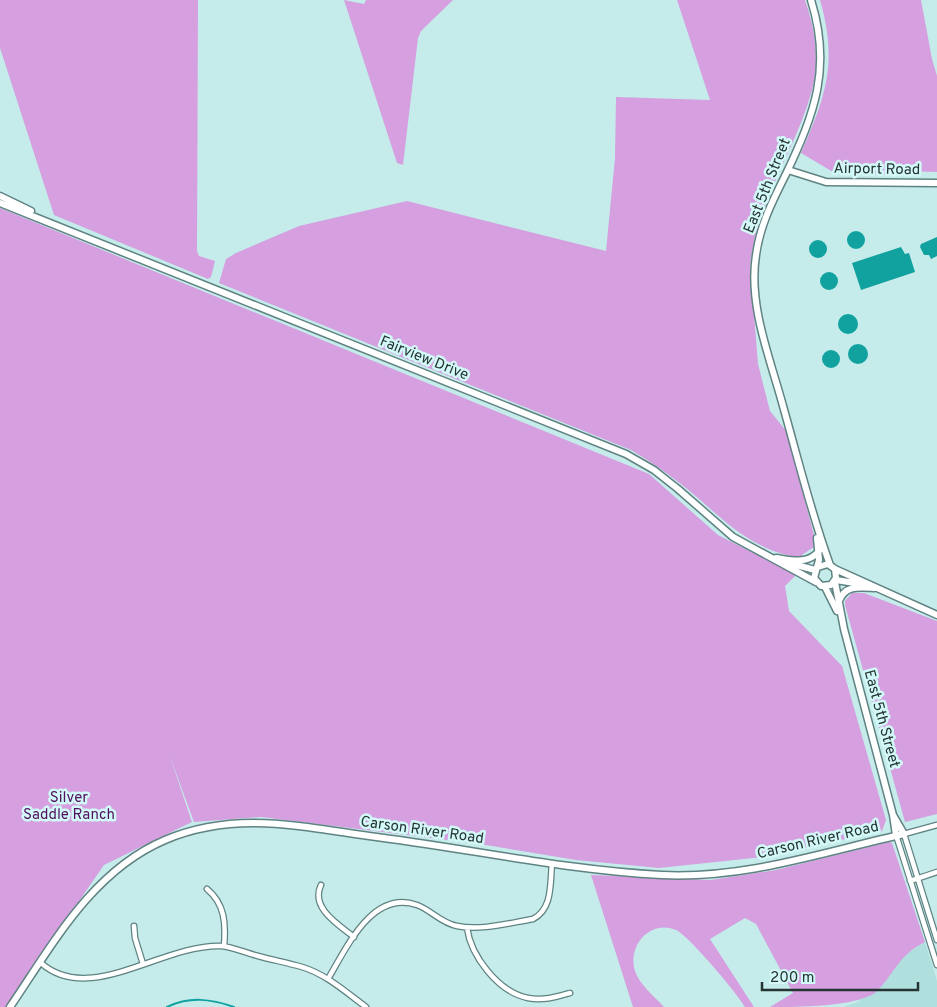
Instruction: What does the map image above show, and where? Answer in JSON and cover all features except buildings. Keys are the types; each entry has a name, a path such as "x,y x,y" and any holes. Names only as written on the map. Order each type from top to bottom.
{"main road":[{"name":"East 5th Street","path":"811,0 821,39 821,72 814,107 762,228 756,256 755,289 762,327 816,528 819,551 817,568"},
{"name":"Airport Road","path":"788,170 826,182 937,183"},
{"name":"Fairview Drive","path":"0,196 42,218"},
{"name":"Fairview Drive","path":"0,203 42,218 626,454 654,470 732,537 816,582"},
{"name":"East 5th Street","path":"816,528 833,567"},
{"path":"772,558 805,560 813,558 819,551"},
{"name":"Fairview Drive","path":"772,558 817,568"},
{"path":"833,567 835,581"},
{"path":"876,587 835,581 825,587 816,582 814,576 817,568 833,567 937,615"},
{"name":"East 5th Street","path":"835,581 844,629 893,815 896,835"},
{"name":"East 5th Street","path":"825,587 832,597 844,629"},
{"path":"838,602 842,592 847,589 876,587"},
{"name":"East 5th Street","path":"893,815 904,834"},
{"name":"Carson River Road","path":"10,1007 84,900 106,877 131,859 163,841 198,827 239,822 286,825 552,863 661,875 722,874 792,862 904,834"}],"street":[{"path":"904,834 937,825"},
{"name":"East 5th Street","path":"904,834 937,940"},
{"name":"East 5th Street","path":"896,835 937,965"},
{"path":"328,979 354,937 370,917 382,907 402,902 424,908 448,924 467,928 533,919 542,915 548,902 552,863"},
{"path":"910,881 937,872"},
{"path":"321,884 318,899 324,910 354,937"},
{"path":"208,888 218,898 223,913 226,928 224,946"},
{"path":"134,926 135,938 143,964"},
{"path":"467,928 471,944 480,963 508,989 522,996 537,999 553,998 570,993"},
{"path":"41,963 58,975 72,979 100,978 194,947 224,946 304,967 328,979 366,1007"}],"shaded area":[{"path":"925,942 937,981 937,1007 843,1007 858,1002 886,980 903,956"}],"green space":[{"path":"0,0 198,0 197,251 199,256 215,261 211,277 208,279 54,215 0,48"},
{"path":"344,0 364,4 366,0 453,0 421,31 418,38 403,165 397,163"},
{"path":"677,0 805,0 814,33 816,67 812,90 805,112 760,220 750,266 758,364 770,411 787,432 815,539 815,546 802,555 802,558 781,553 747,537 732,527 673,478 631,450 219,283 226,259 236,253 299,226 407,201 606,251 615,158 616,97 710,100"},
{"path":"820,0 921,0 937,76 937,172 905,171 905,175 833,172 801,153 817,114 827,78 828,42"},
{"name":"Silver Saddle Ranch","path":"0,208 649,474 718,535 796,575 785,586 789,611 842,666 886,820 882,831 763,857 659,868 576,860 480,844 261,817 194,822 169,754 192,822 104,865 6,1007 0,1007"},
{"path":"852,593 864,593 937,621 937,814 905,822 845,605 845,601"},
{"path":"889,842 892,843 925,942 902,959 875,993 865,998 840,1004 770,1007 793,993 756,924 745,918 710,939 754,1007 745,1007 723,978 682,934 676,930 658,928 643,937 634,952 633,962 640,981 664,1007 633,1007 591,875 711,880 776,870"}],"water":[{"path":"856,231 864,236 865,240 860,248 856,249 848,244 847,240 852,232"},
{"path":"937,237 937,256 931,259 929,255 924,255 920,247 921,244"},
{"path":"818,240 826,245 827,249 822,257 818,258 810,253 809,249 814,241"},
{"path":"901,247 905,254 909,253 915,272 861,290 852,263"},
{"path":"829,272 837,277 838,281 833,289 829,290 821,285 820,281 825,273"},
{"path":"848,314 855,317 858,324 855,331 848,334 841,331 838,324 841,317"},
{"path":"858,344 865,347 868,354 865,361 858,364 851,361 848,354 851,347"},
{"path":"831,350 839,355 840,359 835,367 831,368 823,363 822,359 827,351"}],"waterway":[{"path":"167,1007 192,1000 217,1002 234,1007"}]}
